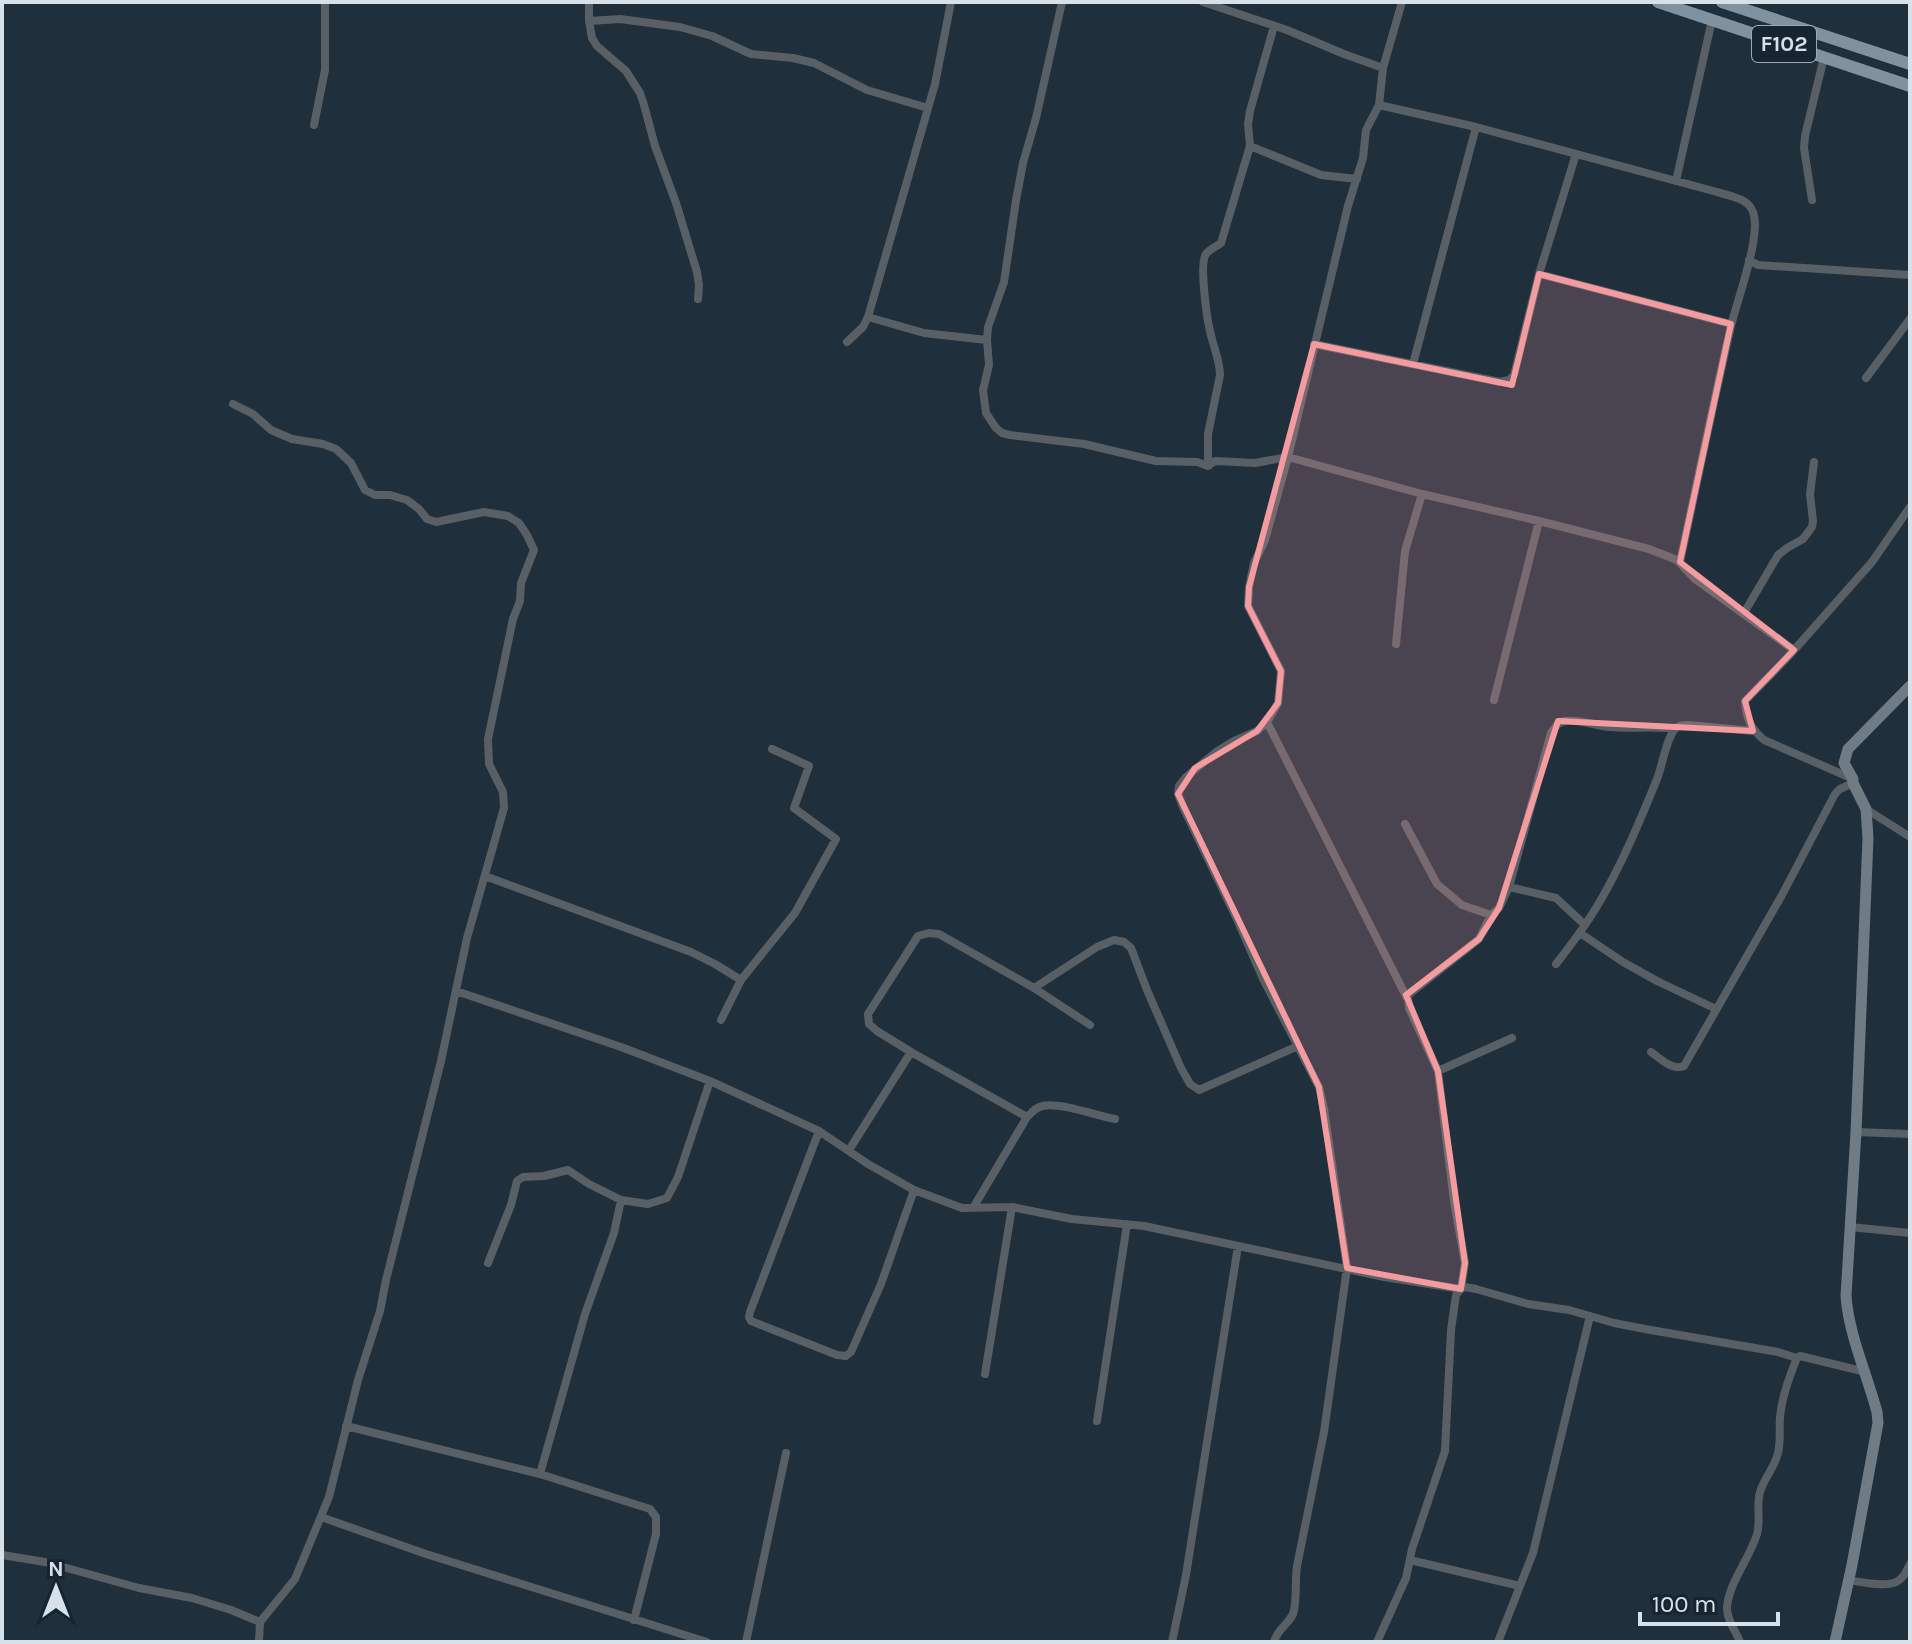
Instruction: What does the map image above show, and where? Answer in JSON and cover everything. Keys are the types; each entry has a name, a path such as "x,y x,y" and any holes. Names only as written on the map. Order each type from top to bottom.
{"main road":[{"name":"F102","path":"1658,2 1910,86"},
{"name":"F102","path":"1722,2 1910,64"}],"street":[{"path":"314,125 325,70 325,2"},
{"path":"589,2 592,38 626,71 640,93 697,272 698,299"},
{"path":"847,342 863,327 868,317 935,84 951,2"},
{"path":"1062,2 1023,163 1004,282 988,327 989,365 983,390 986,413 990,422 1002,433 1084,444 1156,461 1197,462 1208,466"},
{"path":"1203,2 1383,68"},
{"path":"1274,1642 1276,1633 1295,1610 1297,1566 1324,1432 1347,1268 1319,1087 1263,979 1178,794 1179,786 1195,768 1225,746 1257,731 1267,722 1278,703 1281,671 1248,606 1249,587 1288,457 1348,206 1363,158 1366,130 1379,105 1383,68 1402,2"},
{"path":"589,21 620,19 680,27 712,36 744,52 814,63 867,90 928,108"},
{"path":"1676,181 1712,20"},
{"path":"1208,466 1208,434 1220,366 1209,327 1203,260 1206,253 1221,243 1250,146 1250,111 1274,26"},
{"path":"1812,200 1805,136 1824,57"},
{"path":"1379,105 1476,127 1676,181 1742,200 1749,205 1755,215 1749,260 1731,324 1680,562"},
{"path":"1413,364 1476,127"},
{"path":"1250,146 1321,175 1357,179"},
{"path":"1314,344 1500,382 1509,380 1514,375 1539,274 1576,154"},
{"path":"1749,260 1758,265 1910,275"},
{"path":"1539,274 1731,324"},
{"path":"868,317 924,333 987,340"},
{"path":"1866,378 1910,319"},
{"path":"233,404 253,414 271,430 292,439 336,449 351,463 365,490 375,495 407,500 427,519 436,522 484,512 508,516 519,523 534,550 521,583 520,601 513,619 488,739 489,764 503,792 504,808 467,938 441,1061 380,1311 358,1380 329,1497 295,1579 260,1622 259,1642"},
{"path":"1208,466 1215,461 1255,463 1288,457 1422,494 1649,549 1680,562 1695,579 1794,650"},
{"path":"1744,613 1778,555 1803,539 1812,527 1810,494 1814,462"},
{"path":"1396,644 1405,551 1422,494"},
{"path":"1853,781 1764,740 1753,731 1745,701 1872,562 1910,507"},
{"path":"1494,700 1539,521"},
{"path":"1835,1642 1878,1423 1847,1308 1868,838 1866,809 1844,763 1848,749 1910,686"},
{"path":"1407,998 1411,991 1479,939 1491,915 1499,908 1509,887 1551,733 1556,725 1571,721 1610,727 1675,729"},
{"path":"1267,722 1407,998 1438,1071 1465,1263 1451,1330 1445,1451 1400,1594 1377,1642"},
{"path":"1556,964 1600,901 1638,824 1675,729 1689,725 1753,731"},
{"path":"721,1020 741,980 795,913 836,839 794,808 809,766 772,749"},
{"path":"1651,1052 1673,1067 1684,1066 1782,895 1835,794 1853,781"},
{"path":"1866,809 1910,837"},
{"path":"1405,824 1437,884 1462,905 1491,915"},
{"path":"485,876 691,952 741,980"},
{"path":"1509,887 1556,898 1583,929 1623,962 1716,1009"},
{"path":"1027,1117 911,1052 869,1024 868,1014 918,936 939,934 1034,988 1090,1025"},
{"path":"1034,988 1097,947 1114,940 1124,942 1131,948 1181,1068 1190,1084 1199,1090 1298,1046"},
{"path":"456,991 710,1081 819,1131 914,1190 962,1208 1012,1207 1072,1219 1127,1224 1384,1277 1476,1289 1528,1304 1569,1310 1645,1329 1797,1358 1800,1356 1866,1372"},
{"path":"1438,1071 1512,1038"},
{"path":"849,1150 911,1052"},
{"path":"488,1263 517,1181 523,1177 568,1170 621,1200 648,1204 667,1198 678,1177 710,1081"},
{"path":"973,1208 1027,1117 1035,1109 1044,1105 1056,1106 1115,1119"},
{"path":"819,1131 750,1312 751,1321 837,1355 846,1356 851,1352 881,1284 914,1190"},
{"path":"1856,1132 1910,1134"},
{"path":"540,1474 585,1314 614,1233 621,1200"},
{"path":"985,1374 1012,1207"},
{"path":"1097,1421 1127,1224"},
{"path":"1850,1227 1910,1233"},
{"path":"1172,1642 1186,1575 1238,1246"},
{"path":"1498,1642 1533,1553 1590,1316"},
{"path":"1740,1642 1727,1614 1727,1605 1757,1535 1759,1493 1780,1450 1784,1391 1797,1358"},
{"path":"346,1426 540,1474 650,1509 654,1513 656,1534 634,1620"},
{"path":"746,1642 786,1453"},
{"path":"321,1517 426,1554 707,1642"},
{"path":"2,1555 45,1562 139,1588 192,1598 260,1622"},
{"path":"1410,1560 1520,1586"},
{"path":"1849,1580 1894,1584 1901,1580 1910,1564"}],"highlighted area":[{"path":"1539,274 1731,324 1680,562 1794,650 1745,701 1753,731 1558,721 1499,908 1479,939 1406,995 1438,1071 1465,1263 1461,1289 1347,1268 1319,1087 1178,794 1195,768 1257,731 1278,703 1281,671 1248,606 1249,587 1314,344 1512,385"}]}
